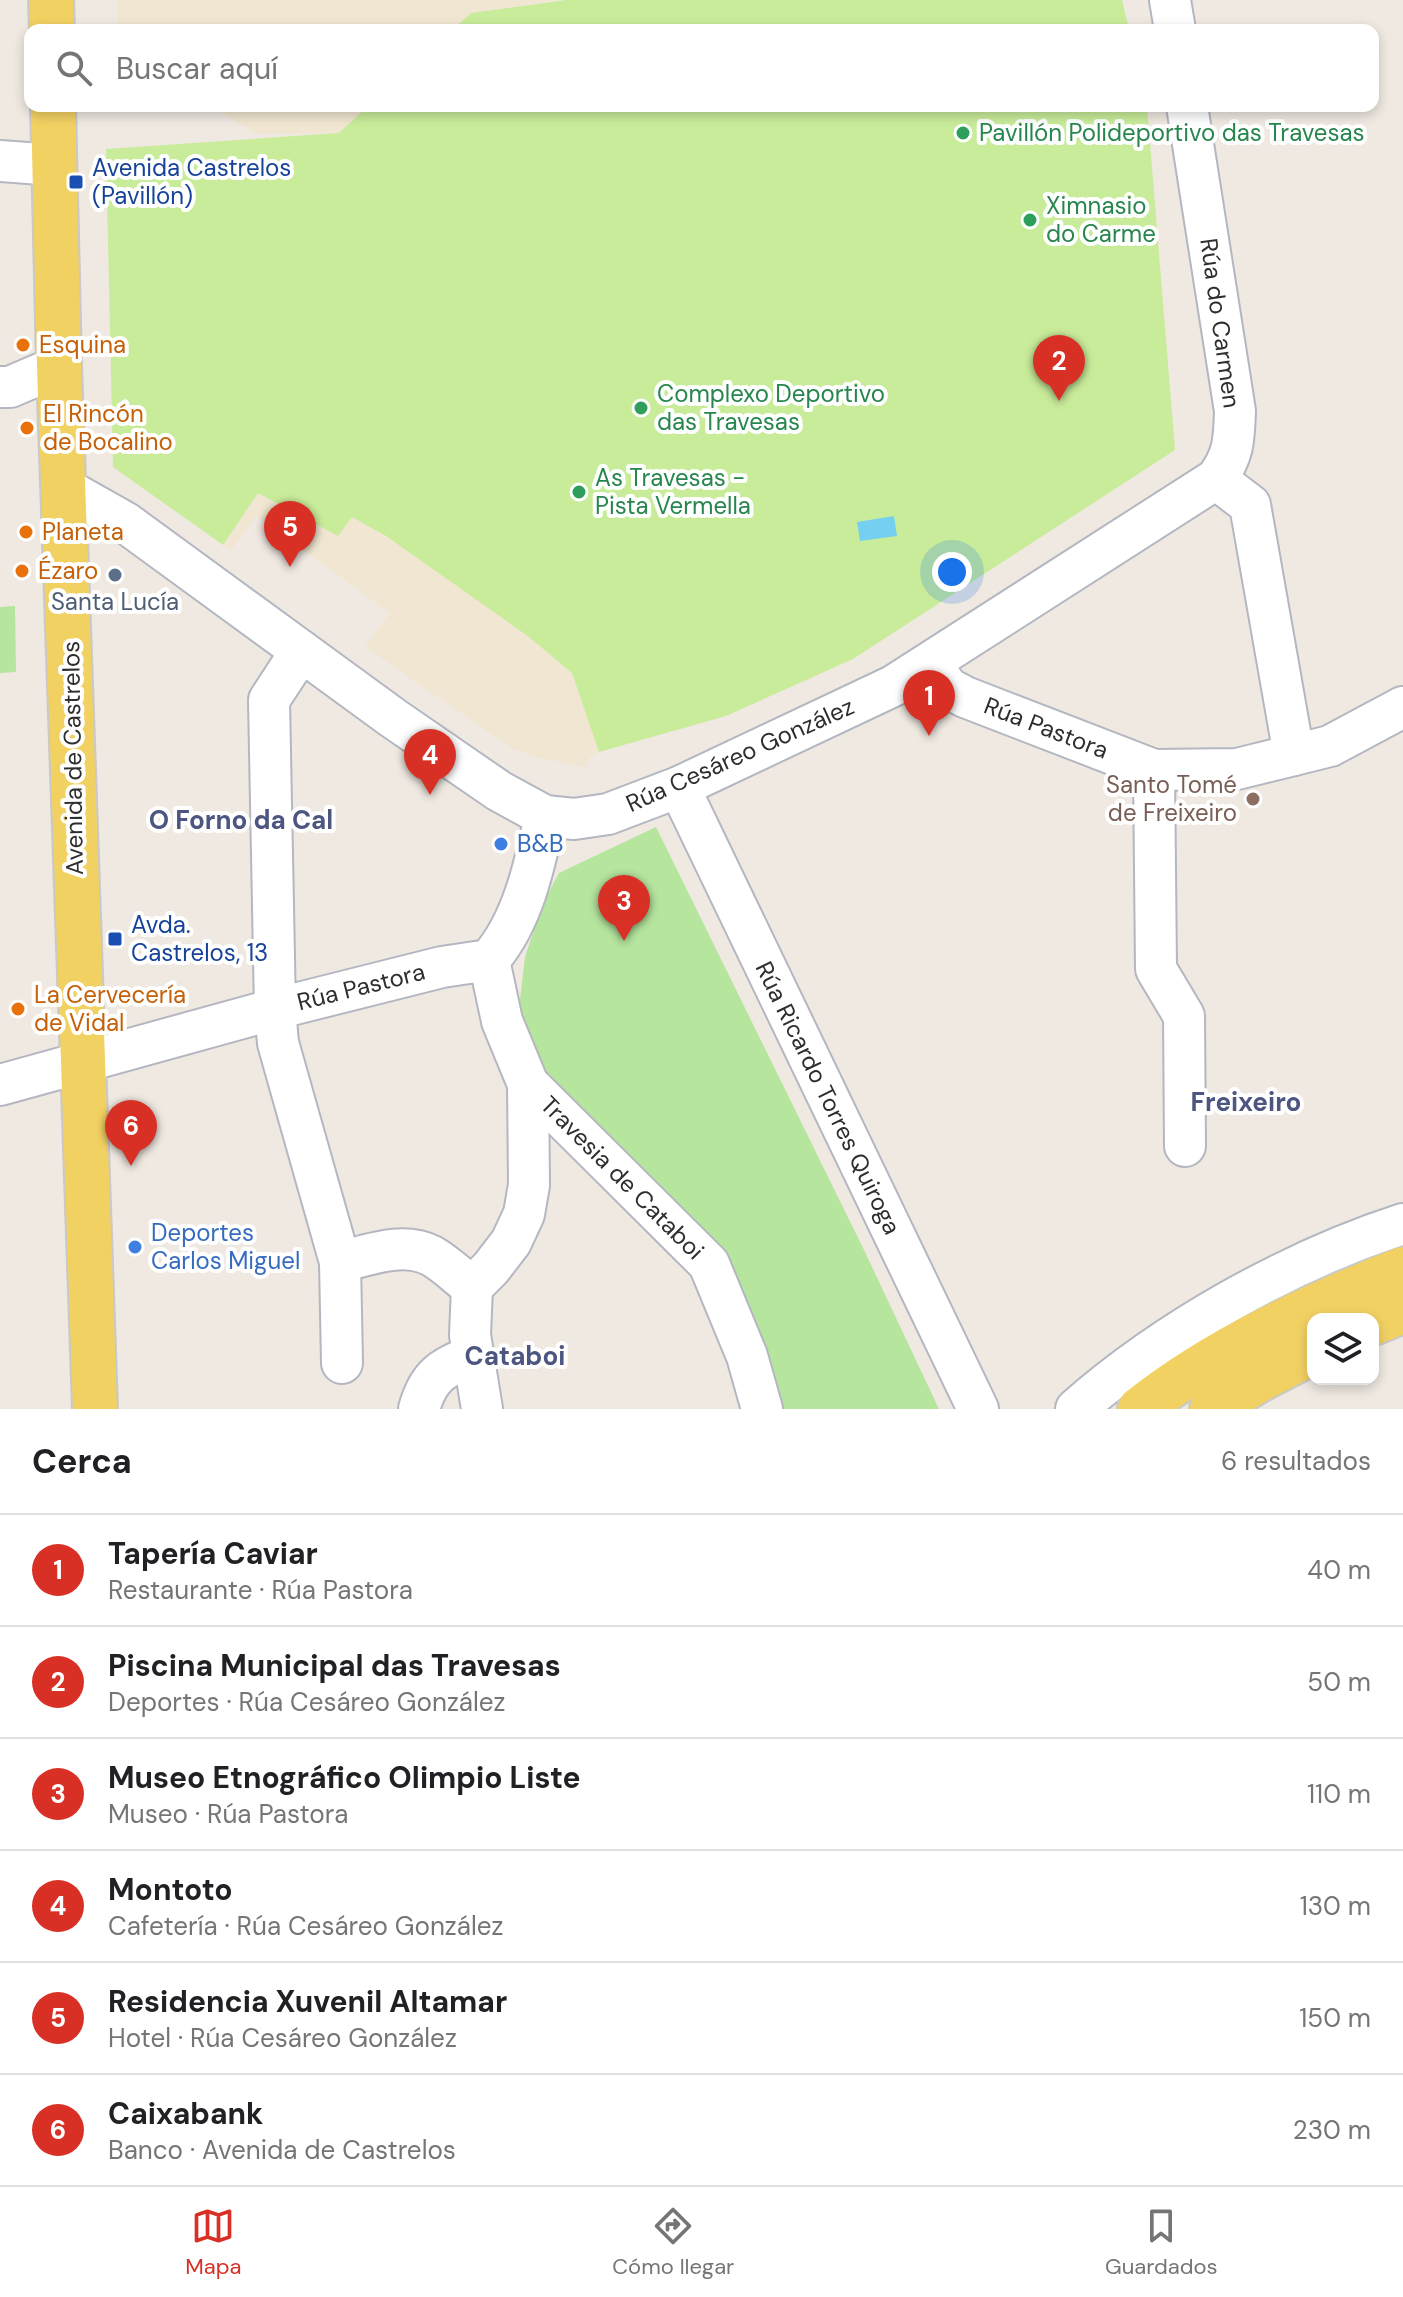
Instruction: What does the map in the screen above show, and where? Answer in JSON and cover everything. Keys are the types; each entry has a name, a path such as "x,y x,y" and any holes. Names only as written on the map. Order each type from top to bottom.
{"main road":[{"path":"51,0 52,24"},
{"name":"Avenida de Castrelos","path":"53,112 95,1409"},
{"path":"1140,1409 1240,1345 1340,1294 1403,1269"},
{"path":"1379,1321 1403,1311"},
{"path":"1212,1409 1307,1355"}],"street":[{"path":"1170,0 1174,24"},
{"name":"Rúa do Carmen","path":"1188,112 1235,411 1228,464 1216,479"},
{"path":"0,161 54,165"},
{"path":"0,387 10,387 59,366"},
{"path":"1216,479 1250,505 1294,755"},
{"name":"Rúa Cesáreo González","path":"64,488 126,523 499,791 545,816 574,819 608,814 679,787 893,686 1216,479"},
{"path":"301,651 269,700 275,1009 278,1043 340,1262 342,1363"},
{"name":"Rúa Pastora","path":"930,663 948,688 965,697 1154,770 1237,769 1330,746 1403,707"},
{"path":"1154,770 1156,969 1184,1016 1185,1146"},
{"name":"Rúa Ricardo Torres Quiroga","path":"679,787 978,1409"},
{"path":"482,1409 470,1335 472,1287 511,1242 524,1214 529,1185 528,1084 502,1021 489,960 504,943 535,865 545,816"},
{"name":"Rúa Pastora","path":"0,1085 275,1009 442,967 489,960"},
{"name":"Travesia de Cataboi","path":"528,1084 709,1264 747,1356 762,1409"},
{"path":"1076,1409 1107,1382 1195,1323 1277,1276 1403,1224"},
{"path":"340,1262 396,1249 419,1251 434,1257 472,1287"},
{"path":"419,1409 429,1382 437,1373 473,1355"}],"shaded area":[{"path":"117,0 557,0 471,13 459,24 118,24"},
{"path":"220,112 362,112 339,133 257,134"},
{"path":"258,492 338,536 352,517 386,536 529,637 572,673 599,752 590,757 585,767 530,756 518,749 516,751 365,647 390,613 257,516 231,550 223,545"}],"green space":[{"path":"566,0 1122,0 1128,24 459,24 471,13"},
{"name":"Complexo Deportivo das Travesas","path":"362,112 1147,112 1175,450 853,659 726,716 599,752 572,673 529,637 386,536 352,517 338,536 258,493 223,545 113,467 106,149 339,133"},
{"path":"15,606 16,672 0,673 0,607"},
{"path":"656,827 939,1409 767,1409 717,1267 536,1074 518,1016 525,957 542,905 559,873"}],"water":[{"path":"894,516 897,536 860,541 857,522"}],"place":[{"name":"Pavillón Polideportivo das Travesas","path":"963,133"},
{"name":"Avenida Castrelos (Pavillón)","path":"76,182"},
{"name":"Ximnasio do Carme","path":"1030,220"},
{"name":"Esquina","path":"23,345"},
{"name":"Piscina Municipal das Travesas","path":"1059,401"},
{"name":"Complexo Deportivo das Travesas","path":"641,408"},
{"name":"El Rincón de Bocalino","path":"27,428"},
{"name":"As Travesas - Pista Vermella","path":"579,492"},
{"name":"Planeta","path":"26,532"},
{"name":"Residencia Xuvenil Altamar","path":"290,567"},
{"name":"Ézaro","path":"22,571"},
{"name":"Santa Lucía","path":"115,575"},
{"name":"Tapería Caviar","path":"929,736"},
{"name":"Montoto","path":"430,795"},
{"name":"Santo Tomé de Freixeiro","path":"1253,799"},
{"name":"B&B","path":"501,844"},
{"name":"Avda. Castrelos, 13","path":"115,939"},
{"name":"Museo Etnográfico Olimpio Liste","path":"624,941"},
{"name":"La Cervecería de Vidal","path":"18,1009"},
{"name":"Caixabank","path":"131,1166"},
{"name":"Deportes Carlos Miguel","path":"135,1247"}],"district":[{"name":"O Forno da Cal","path":"241,820"},
{"name":"Freixeiro","path":"1246,1102"},
{"name":"Cataboi","path":"515,1356"}]}
